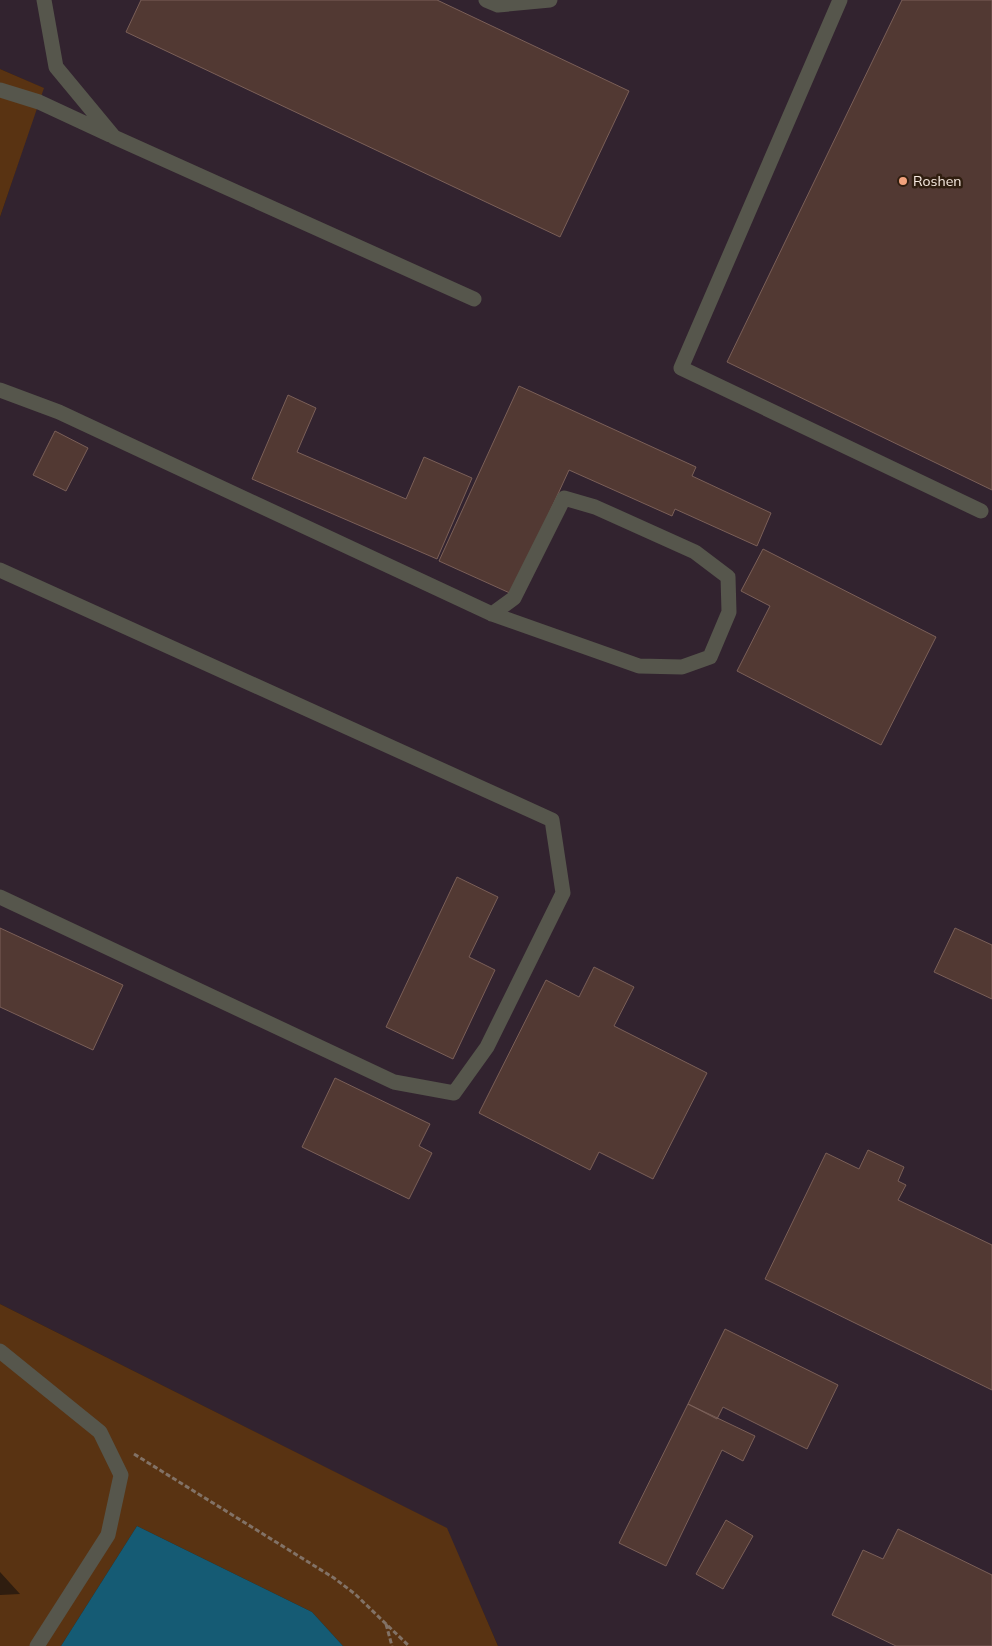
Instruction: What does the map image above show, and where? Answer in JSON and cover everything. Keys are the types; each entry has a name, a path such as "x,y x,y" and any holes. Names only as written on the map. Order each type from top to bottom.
{"street":[{"path":"44,0 56,67 114,137"},
{"path":"486,0 498,5 550,0"},
{"path":"840,0 681,368 981,511"},
{"path":"0,90 38,102 474,299"},
{"path":"0,390 59,412 492,614 639,666 682,667 710,658 730,612 728,578 695,552 596,507 564,498 514,598 492,614"},
{"path":"0,570 552,820 563,893 487,1047 454,1093 394,1082 0,897"},
{"path":"0,1351 100,1432 121,1475 108,1535 37,1646"}],"path":[{"path":"134,1453 334,1578 355,1594 409,1646"},
{"path":"386,1624 392,1646"}],"shaded area":[{"path":"0,0 992,0 992,1646 498,1646 446,1528 0,1304 0,217 43,88 0,69"},
{"path":"0,69 44,88 0,217"},
{"path":"0,1304 447,1528 498,1646 343,1646 312,1612 137,1526 61,1646 0,1646 0,1595 20,1594 0,1572"}],"water":[{"path":"137,1526 312,1612 343,1646 61,1646"}],"building":[{"path":"141,0 437,0 629,91 560,237 126,32"},
{"name":"Roshen","path":"902,0 992,0 992,490 727,362"},
{"path":"519,386 696,467 692,476 771,513 757,546 675,509 672,516 569,470 512,594 439,561"},
{"path":"288,395 316,408 297,452 406,499 424,457 472,478 437,559 252,479"},
{"path":"55,431 88,448 66,491 33,475"},
{"path":"763,549 936,637 881,745 737,671 770,606 741,591"},
{"path":"457,877 498,897 469,957 495,970 453,1059 386,1027"},
{"path":"0,928 123,985 93,1050 0,1007"},
{"path":"955,928 992,945 992,999 934,972"},
{"path":"594,967 634,987 614,1026 707,1073 653,1179 599,1152 590,1170 479,1113 546,980 579,997"},
{"path":"335,1078 430,1124 419,1146 432,1153 409,1199 302,1147"},
{"path":"868,1150 904,1167 898,1181 906,1185 898,1200 992,1245 992,1390 765,1279 826,1153 859,1169"},
{"path":"725,1329 838,1385 807,1449 723,1407 717,1419 688,1404"},
{"path":"688,1404 755,1436 743,1461 722,1450 666,1566 619,1543"},
{"path":"726,1520 753,1536 723,1589 696,1574"},
{"path":"898,1529 992,1575 992,1646 896,1646 832,1615 863,1550 883,1559"}],"place":[{"name":"Roshen","path":"903,181"}]}
